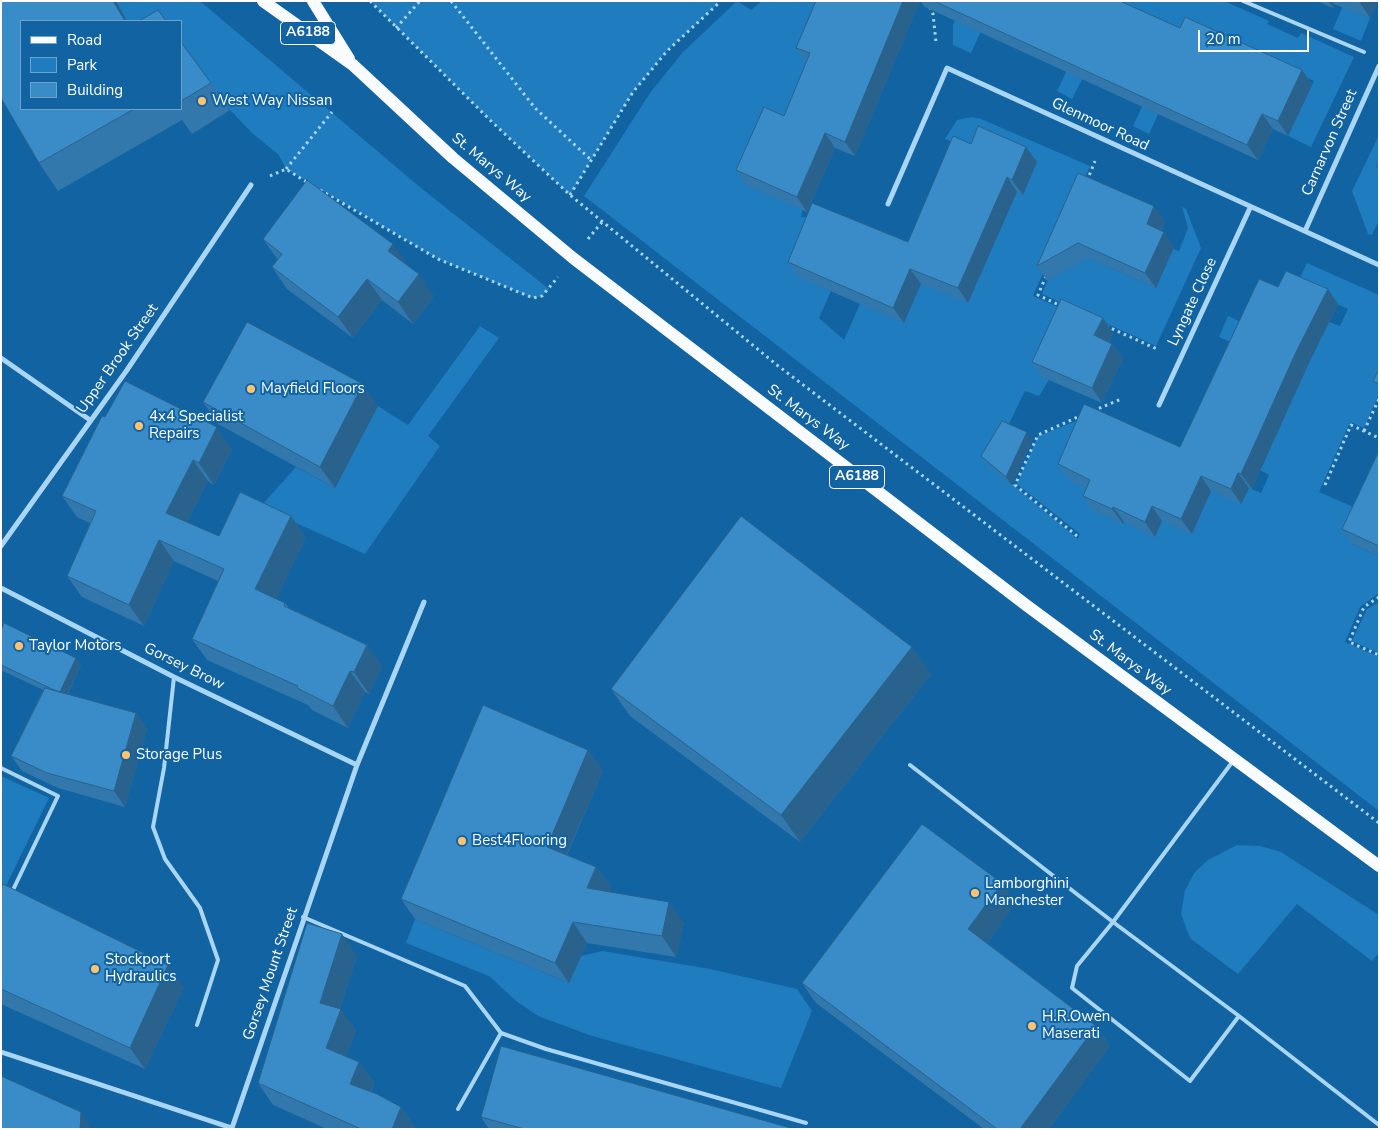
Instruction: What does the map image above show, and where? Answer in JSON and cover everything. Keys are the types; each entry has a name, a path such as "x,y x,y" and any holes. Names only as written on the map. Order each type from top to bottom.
{"main road":[{"name":"St. Marys Way","path":"263,1 353,65 453,158 573,258 1018,599 1379,866"},
{"name":"St. Marys Way","path":"313,1 353,65"}],"street":[{"name":"Carnarvon Street","path":"1305,231 1379,66"},
{"name":"Glenmoor Road","path":"888,204 947,68 1250,208 1379,265"},
{"name":"Upper Brook Street","path":"1,546 90,420 128,370 251,185"},
{"name":"Lyngate Close","path":"1159,406 1250,208"},
{"path":"1,358 90,420"},
{"name":"Gorsey Brow","path":"1,588 174,677 357,765"},
{"name":"Gorsey Mount Street","path":"1,1052 232,1128 303,917 357,765 424,602"}],"lane":[{"path":"1243,1 1364,52"},
{"path":"174,677 164,768 153,827 165,859 200,908 218,960 197,1024"},
{"path":"1234,760 1113,922 1077,966 1072,988 1190,1081 1239,1016"},
{"path":"910,765 1379,1125"},
{"path":"1,768 58,796 9,898"},
{"path":"303,917 465,986 501,1033 556,1051 806,1124"},
{"path":"458,1109 501,1033"}],"path":[{"path":"370,1 570,195 800,383 1379,823"},
{"path":"396,28 420,1"},
{"path":"451,1 535,108 590,159"},
{"path":"570,195 590,159 633,92 667,51 721,1"},
{"path":"928,1 933,14 936,42"},
{"path":"251,185 286,169 332,112"},
{"path":"1084,188 1095,161"},
{"path":"286,169 311,184"},
{"path":"320,189 438,259 533,298 542,296 548,288"},
{"path":"1049,268 1038,295 1064,307"},
{"path":"1098,322 1159,350"},
{"path":"1077,536 1015,485 1038,435 1121,399"},
{"path":"1364,431 1379,399"},
{"path":"1325,485 1351,425 1379,438"},
{"path":"1379,597 1364,607 1349,642 1379,655"}],"green space":[{"path":"116,1 200,1 421,188 549,289 542,296 533,298 438,259 286,169 278,154 253,134 230,110 182,44 182,20 126,20"},
{"path":"370,1 721,1 667,51 633,92 570,195 492,122"},
{"path":"737,1 751,10 762,1 843,1 801,217 813,217 831,291 819,318 844,340 860,304 922,281 1017,191 1023,194 965,147 945,139 957,120 972,117 981,119 1090,166 1033,296 1072,313 1043,377 1049,380 1039,396 1025,391 987,463 1078,539 1080,534 1017,484 1038,436 1079,420 1087,435 1067,478 1100,495 1123,524 1124,522 1162,521 1218,474 1241,504 1249,488 1261,493 1269,475 1260,470 1308,365 1329,322 1340,326 1348,309 1296,286 1307,263 1379,295 1379,394 1364,428 1350,422 1319,492 1367,513 1352,544 1379,556 1379,593 1360,607 1345,642 1379,657 1379,811 584,196 650,93 683,52"},
{"path":"991,1 994,3 971,53 953,45 953,25 956,19"},
{"path":"1098,1 1224,1 1269,21 1267,24 1298,38 1301,33 1354,57 1311,147 1288,136 1314,81 1295,72 1191,43"},
{"path":"1345,1 1356,12 1370,18 1361,41 1333,29"},
{"path":"1080,43 1097,51 1072,99 1057,91"},
{"path":"1156,77 1172,84 1149,134 1133,126"},
{"path":"1379,135 1379,220 1372,235 1368,234 1352,191"},
{"path":"1182,207 1186,209 1201,248 1156,346 1042,294 1059,253 1082,255 1156,288 1173,249 1179,251 1188,228"},
{"path":"1228,316 1267,334 1258,354 1219,337"},
{"path":"480,326 499,338 428,436 440,446 365,554 260,507 296,467 335,488 378,406 408,425"},
{"path":"1379,602 1379,653 1352,641 1367,609"},
{"path":"1,776 49,798 1,896"},
{"path":"1237,845 1260,846 1281,852 1379,915 1379,953 1372,961 1297,904 1238,974 1190,938 1181,914 1185,890 1195,872 1208,860"},
{"path":"415,919 569,983 581,956 602,951 710,969 797,989 812,1011 781,1088 592,1036 538,1016 516,1001 489,976 406,943"}],"building":[{"path":"1,1 113,1 124,20 20,20 20,110 132,110 39,163 1,98"},
{"path":"816,1 903,1 845,142 825,133 797,197 736,170 764,107 784,116 810,53 796,48"},
{"path":"934,1 1120,1 1180,28 1185,17 1302,70 1278,121 1262,114 1247,145"},
{"path":"158,10 165,20 141,20"},
{"path":"182,43 211,83 182,100"},
{"path":"978,126 1026,147 1012,180 1007,177 958,288 910,269 893,308 788,262 812,203 908,242 953,136 971,144"},
{"path":"1078,173 1154,206 1147,224 1164,232 1145,273 1078,243 1037,266"},
{"path":"307,180 393,244 388,251 419,274 398,302 367,279 338,317 272,267 282,254 263,239"},
{"path":"1286,271 1328,289 1297,350 1241,474 1238,473 1231,489 1201,476 1181,519 1152,506 1145,522 1083,496 1090,480 1058,464 1084,404 1180,447 1259,279 1278,287"},
{"path":"1061,299 1103,318 1094,335 1112,344 1092,388 1032,362"},
{"path":"247,322 363,384 320,467 203,402"},
{"path":"1379,369 1379,384 1373,381"},
{"path":"125,381 217,427 199,463 193,460 166,513 219,536 240,492 291,516 255,589 285,603 284,606 367,645 354,672 350,671 333,706 297,688 298,686 192,639 224,569 159,540 129,605 67,576 96,511 62,496 102,416 105,417"},
{"path":"1002,421 1027,432 1006,477 981,456"},
{"path":"1379,451 1379,546 1342,529"},
{"path":"741,516 912,647 781,815 611,689"},
{"path":"4,623 76,658 60,692 1,665 1,630"},
{"path":"45,688 136,713 114,791 47,773 11,756"},
{"path":"483,705 588,750 547,847 596,867 587,888 669,902 662,936 573,922 555,963 401,899"},
{"path":"922,824 1002,883 968,929 1096,1026 1020,1129 997,1129 802,983"},
{"path":"3,884 168,965 130,1048 1,989 1,888"},
{"path":"307,923 342,934 320,1003 341,1009 326,1048 359,1062 350,1084 377,1094 401,1107 392,1129 361,1129 258,1083"},
{"path":"501,1046 794,1129 524,1129 481,1117"},
{"path":"1,1076 81,1112 80,1129 1,1129"}],"place":[{"name":"West Way Nissan","path":"202,101"},
{"name":"Mayfield Floors","path":"251,389"},
{"name":"4x4 Specialist Repairs","path":"139,426"},
{"name":"Taylor Motors","path":"19,646"},
{"name":"Storage Plus","path":"126,755"},
{"name":"Best4Flooring","path":"462,841"},
{"name":"Lamborghini Manchester","path":"975,893"},
{"name":"Stockport Hydraulics","path":"95,969"},
{"name":"H.R.Owen Maserati","path":"1032,1026"}]}
